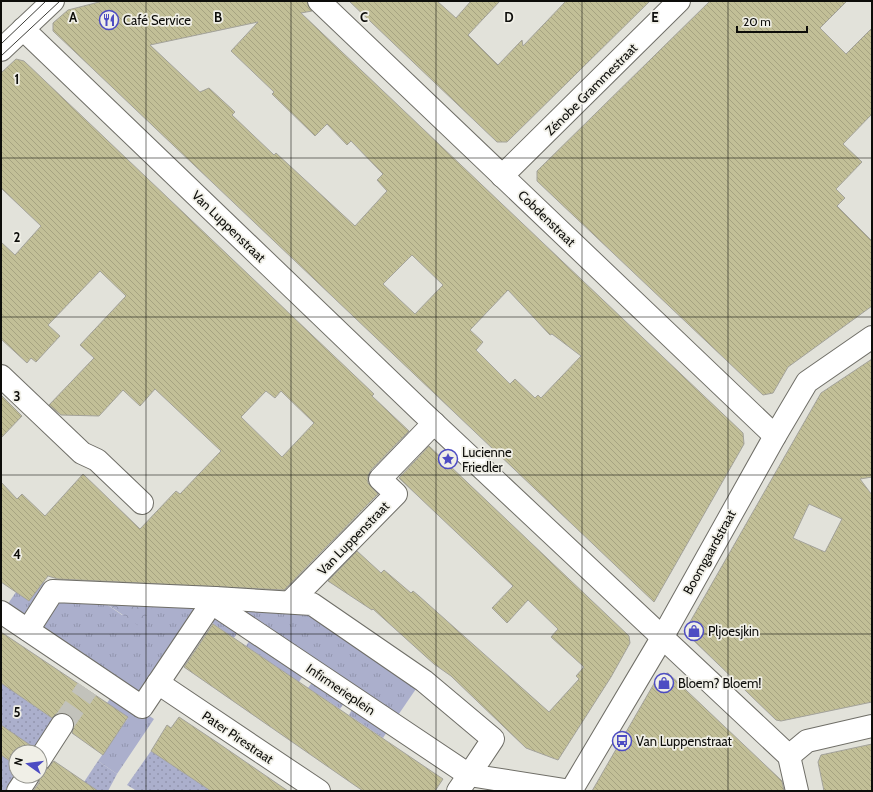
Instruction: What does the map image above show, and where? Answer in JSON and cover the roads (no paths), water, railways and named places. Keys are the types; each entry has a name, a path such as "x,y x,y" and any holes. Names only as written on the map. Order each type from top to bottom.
{"street":[{"path":"1,50 53,1"},
{"name":"Cobdenstraat","path":"319,1 775,436"},
{"name":"Zénobe Grammestraat","path":"502,176 679,1"},
{"name":"Van Luppenstraat","path":"23,29 434,423 789,756"},
{"name":"Boomgaardstraat","path":"571,791 662,638 775,436 807,382 872,336"},
{"path":"1,376 82,453 97,460 142,503"},
{"name":"Van Luppenstraat","path":"290,602 396,494 380,479 434,423"},
{"path":"28,630 53,591 213,601 290,602 312,604 424,681 493,739 464,783"},
{"path":"1,612 28,630 91,683 142,708 213,601"},
{"name":"Infirmerieplein","path":"213,601 393,724 464,783 571,791"},
{"name":"Pater Pirestraat","path":"158,683 319,791"},
{"path":"48,747 62,725"},
{"path":"797,791 789,756 807,741 872,726"}],"tunnel":[{"path":"62,725 87,689"}],"tram line":[{"path":"1,44 46,1"},
{"path":"1,56 60,1"}],"place":[{"name":"Café Service","path":"109,20"},
{"name":"Lucienne Friedler","path":"448,459"},
{"name":"Pljoesjkin","path":"694,631"},
{"name":"Bloem? Bloem!","path":"664,683"},
{"name":"Van Luppenstraat","path":"622,741"}]}
